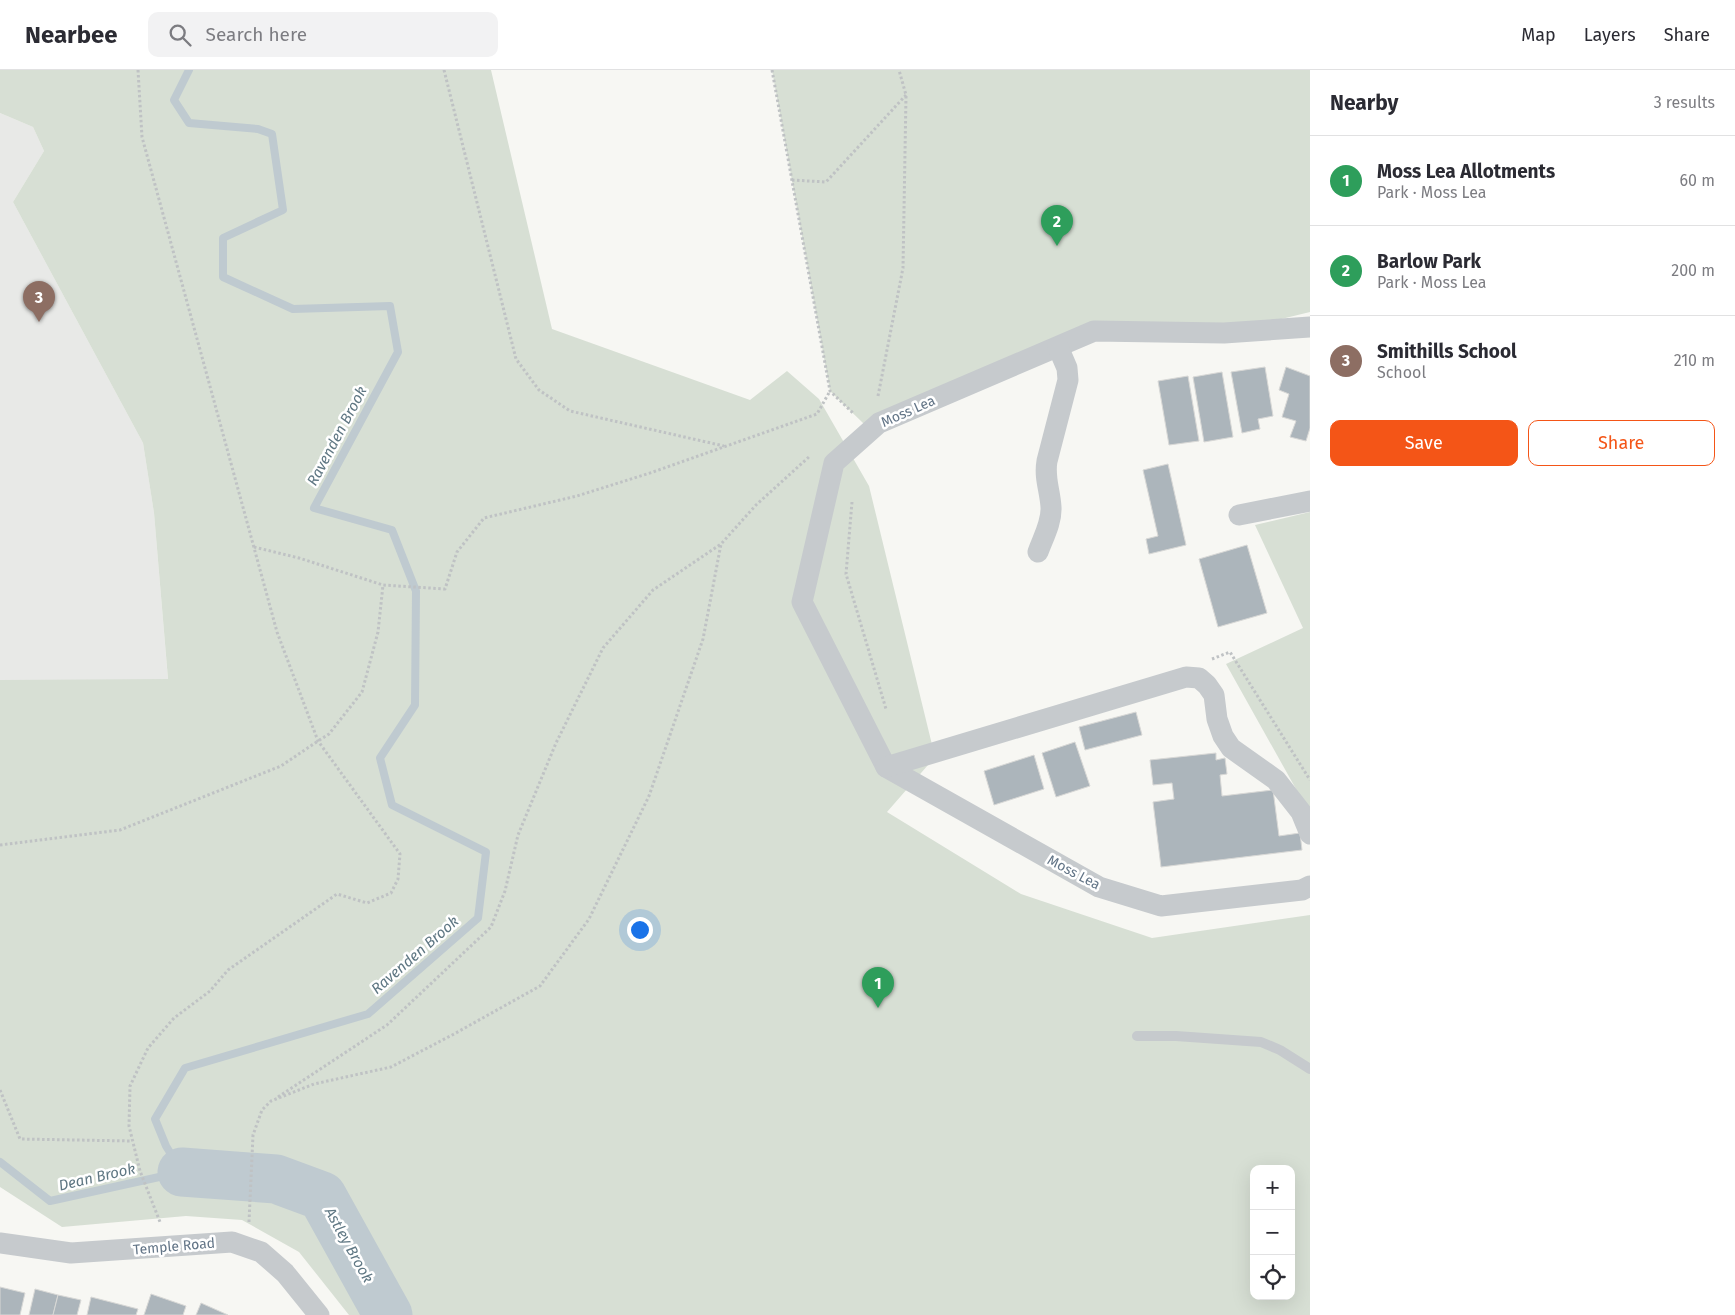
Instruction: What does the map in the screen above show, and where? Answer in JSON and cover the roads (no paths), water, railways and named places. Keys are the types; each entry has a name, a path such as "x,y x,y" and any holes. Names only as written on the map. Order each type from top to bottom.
{"street":[{"name":"Moss Lea","path":"1310,327 1224,333 1094,331 878,423 834,463 802,602 886,767 1099,887 1161,906 1302,890 1310,886"},
{"path":"1038,552 1052,509 1045,473 1047,461 1068,380 1066,368 1058,347"},
{"path":"1239,515 1310,501"},
{"path":"886,767 1186,677 1199,678 1214,695 1217,719 1223,736 1231,748 1276,780 1301,812 1310,834"},
{"name":"Temple Road","path":"0,1243 71,1253 232,1242 261,1252 285,1273 319,1315"}],"lane":[{"path":"1137,1036 1176,1036 1261,1042 1280,1050 1310,1069"}],"waterway":[{"name":"Ravenden Brook","path":"0,1162 50,1201 182,1172 166,1146 155,1119 185,1068 368,1014 478,918 486,852 392,805 380,758 415,705 416,591 392,530 314,508 398,352 390,306 293,309 223,277 223,238 283,210 272,134 258,129 189,123 174,100 189,70"},
{"name":"Astley Brook","path":"182,1172 276,1179 322,1196 388,1315"}],"place":[{"name":"Barlow Park","path":"1057,246"},
{"name":"Smithills School","path":"39,322"},
{"name":"Moss Lea Allotments","path":"878,1008"}],"water label":[{"name":"Dean Brook","path":"97,1177"}]}
